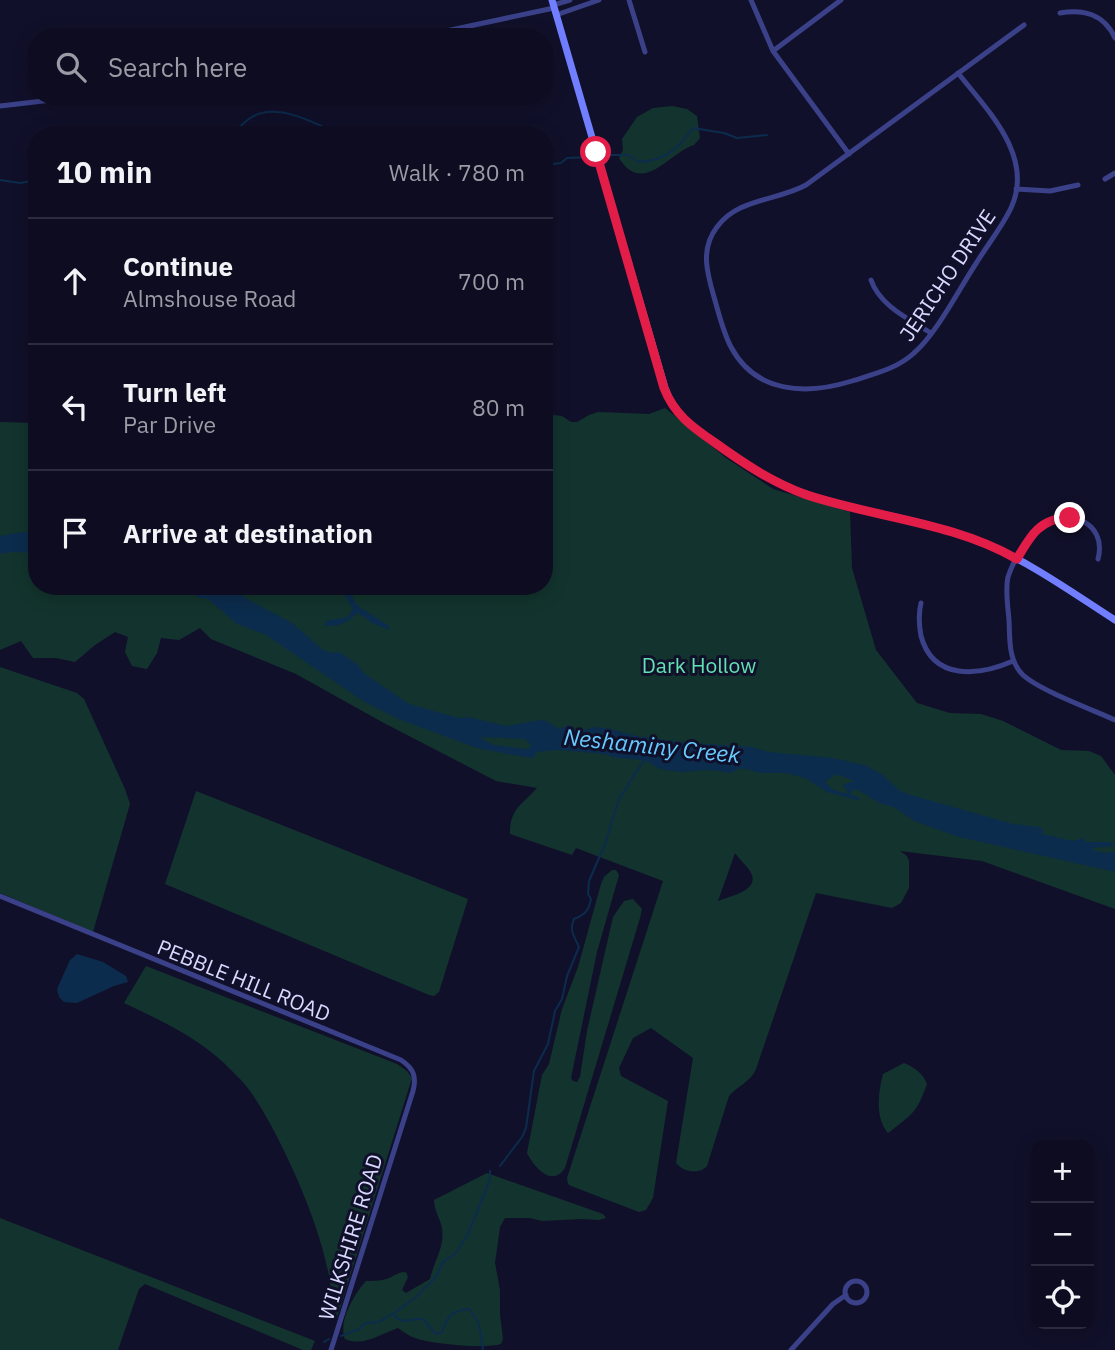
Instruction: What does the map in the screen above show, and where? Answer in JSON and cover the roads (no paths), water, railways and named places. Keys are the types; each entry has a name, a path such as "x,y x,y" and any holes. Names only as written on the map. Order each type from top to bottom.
{"main road":[{"path":"554,7 664,388 677,412 695,429 745,464 793,489 817,498 960,534 1017,559 1115,620"}],"street":[{"path":"554,7 570,0"},
{"path":"459,28 599,0"},
{"path":"629,0 645,52"},
{"path":"751,0 773,51 849,154"},
{"path":"773,51 841,0"},
{"path":"1060,13 1090,13 1108,26 1115,37"},
{"name":"JERICHO DRIVE","path":"958,73 988,110 1009,143 1016,170 1016,189 1011,208 931,333 914,354 892,368 836,386 807,390 781,387 760,378 743,364 730,345 707,270 707,246 723,219 736,209 797,190 1024,25"},
{"path":"0,106 28,103"},
{"path":"1105,179 1115,173"},
{"path":"1016,189 1050,191 1078,185"},
{"path":"871,280 883,300 931,333"},
{"path":"1098,559 1100,543 1095,531 1081,520 1064,517 1038,527 1017,559 1007,582 1013,661 1029,680 1115,720"},
{"path":"921,603 919,617 923,641 931,657 942,666 955,670 986,672 1013,661"},
{"name":"PEBBLE HILL ROAD","path":"0,897 401,1060 411,1069 415,1080 399,1134"},
{"name":"WILKSHIRE ROAD","path":"331,1350 399,1134"},
{"path":"791,1350 833,1304 846,1295 847,1287 852,1282 863,1283 867,1290 866,1297 860,1302 853,1302 846,1295"}],"water":[{"path":"28,532 28,553 0,554 0,536"},
{"name":"Neshaminy Creek","path":"195,595 242,595 292,623 323,650 339,652 357,664 365,674 409,704 459,718 468,717 506,726 540,720 559,729 570,725 579,731 595,727 607,728 637,736 752,747 769,752 833,758 867,766 883,775 900,791 911,795 1013,824 1039,827 1044,830 1042,834 1073,841 1083,838 1086,842 1111,842 1115,846 1092,848 1106,853 1115,851 1115,872 959,837 914,821 894,807 878,803 855,789 849,794 860,801 827,792 805,778 786,773 760,773 741,768 731,773 710,770 681,772 660,769 644,760 603,754 559,750 537,752 530,758 477,748 398,719 363,701 266,635 237,624 208,599","holes":["479,737 525,739 532,746 527,749 494,745","836,774 854,781 842,785 847,790 846,794 832,789 825,782"]},
{"path":"344,595 351,595 358,606 389,626 389,630 358,613 338,625 324,625 326,621 348,617 353,609"},
{"path":"77,954 103,962 126,976 128,982 77,1003 64,1002 57,989 70,960"}],"waterway":[{"path":"241,126 253,116 272,112 303,118 321,126"},
{"path":"610,155 628,155 639,162 657,159 682,142 693,128 737,138 767,135"},
{"path":"553,164 561,163 567,158 592,157"},
{"path":"0,180 28,182"},
{"name":"Neshaminy Creek","path":"500,1166 526,1128 534,1071 548,1044 555,1011 562,999 567,976 579,947 573,933 574,919 584,914 589,906 589,881 605,844 619,799 644,760"},
{"path":"341,1336 359,1329 365,1323 379,1322 394,1313 415,1298 436,1277 443,1262 456,1253 467,1236 490,1180 490,1171"},
{"path":"394,1314 403,1321 423,1319 436,1334 442,1332 451,1315 469,1309 479,1324 483,1350"},
{"path":"324,1342 329,1339"}],"park label":[{"name":"Dark Hollow","path":"699,665"}]}
